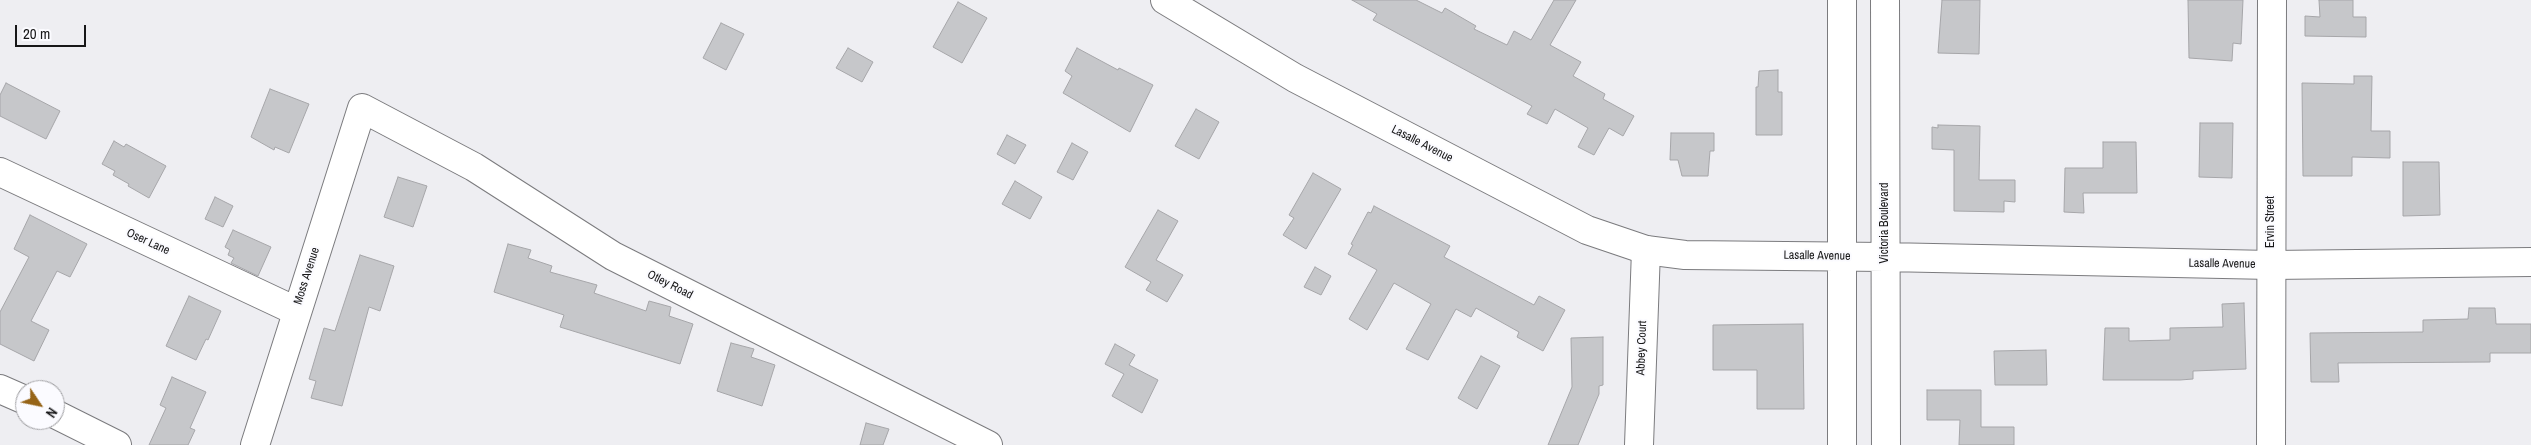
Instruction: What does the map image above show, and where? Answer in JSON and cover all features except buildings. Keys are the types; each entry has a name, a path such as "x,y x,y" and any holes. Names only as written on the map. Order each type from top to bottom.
{"main road":[{"name":"Lasalle Avenue","path":"1165,0 1313,87 1588,230 1646,250 1685,255 1842,256 2271,265 2531,262"},
{"path":"1842,0 1842,445"},
{"name":"Victoria Boulevard","path":"1885,0 1886,445"},
{"name":"Ervin Street","path":"2271,445 2272,0"},
{"name":"Moss Avenue","path":"255,445 362,108"},
{"name":"Otley Road","path":"362,108 474,167 612,256 988,445"},
{"name":"Oser Lane","path":"0,172 296,311"},
{"name":"Abbey Court","path":"1639,445 1646,250"},
{"path":"0,389 15,396"},
{"path":"65,419 117,445"}]}
